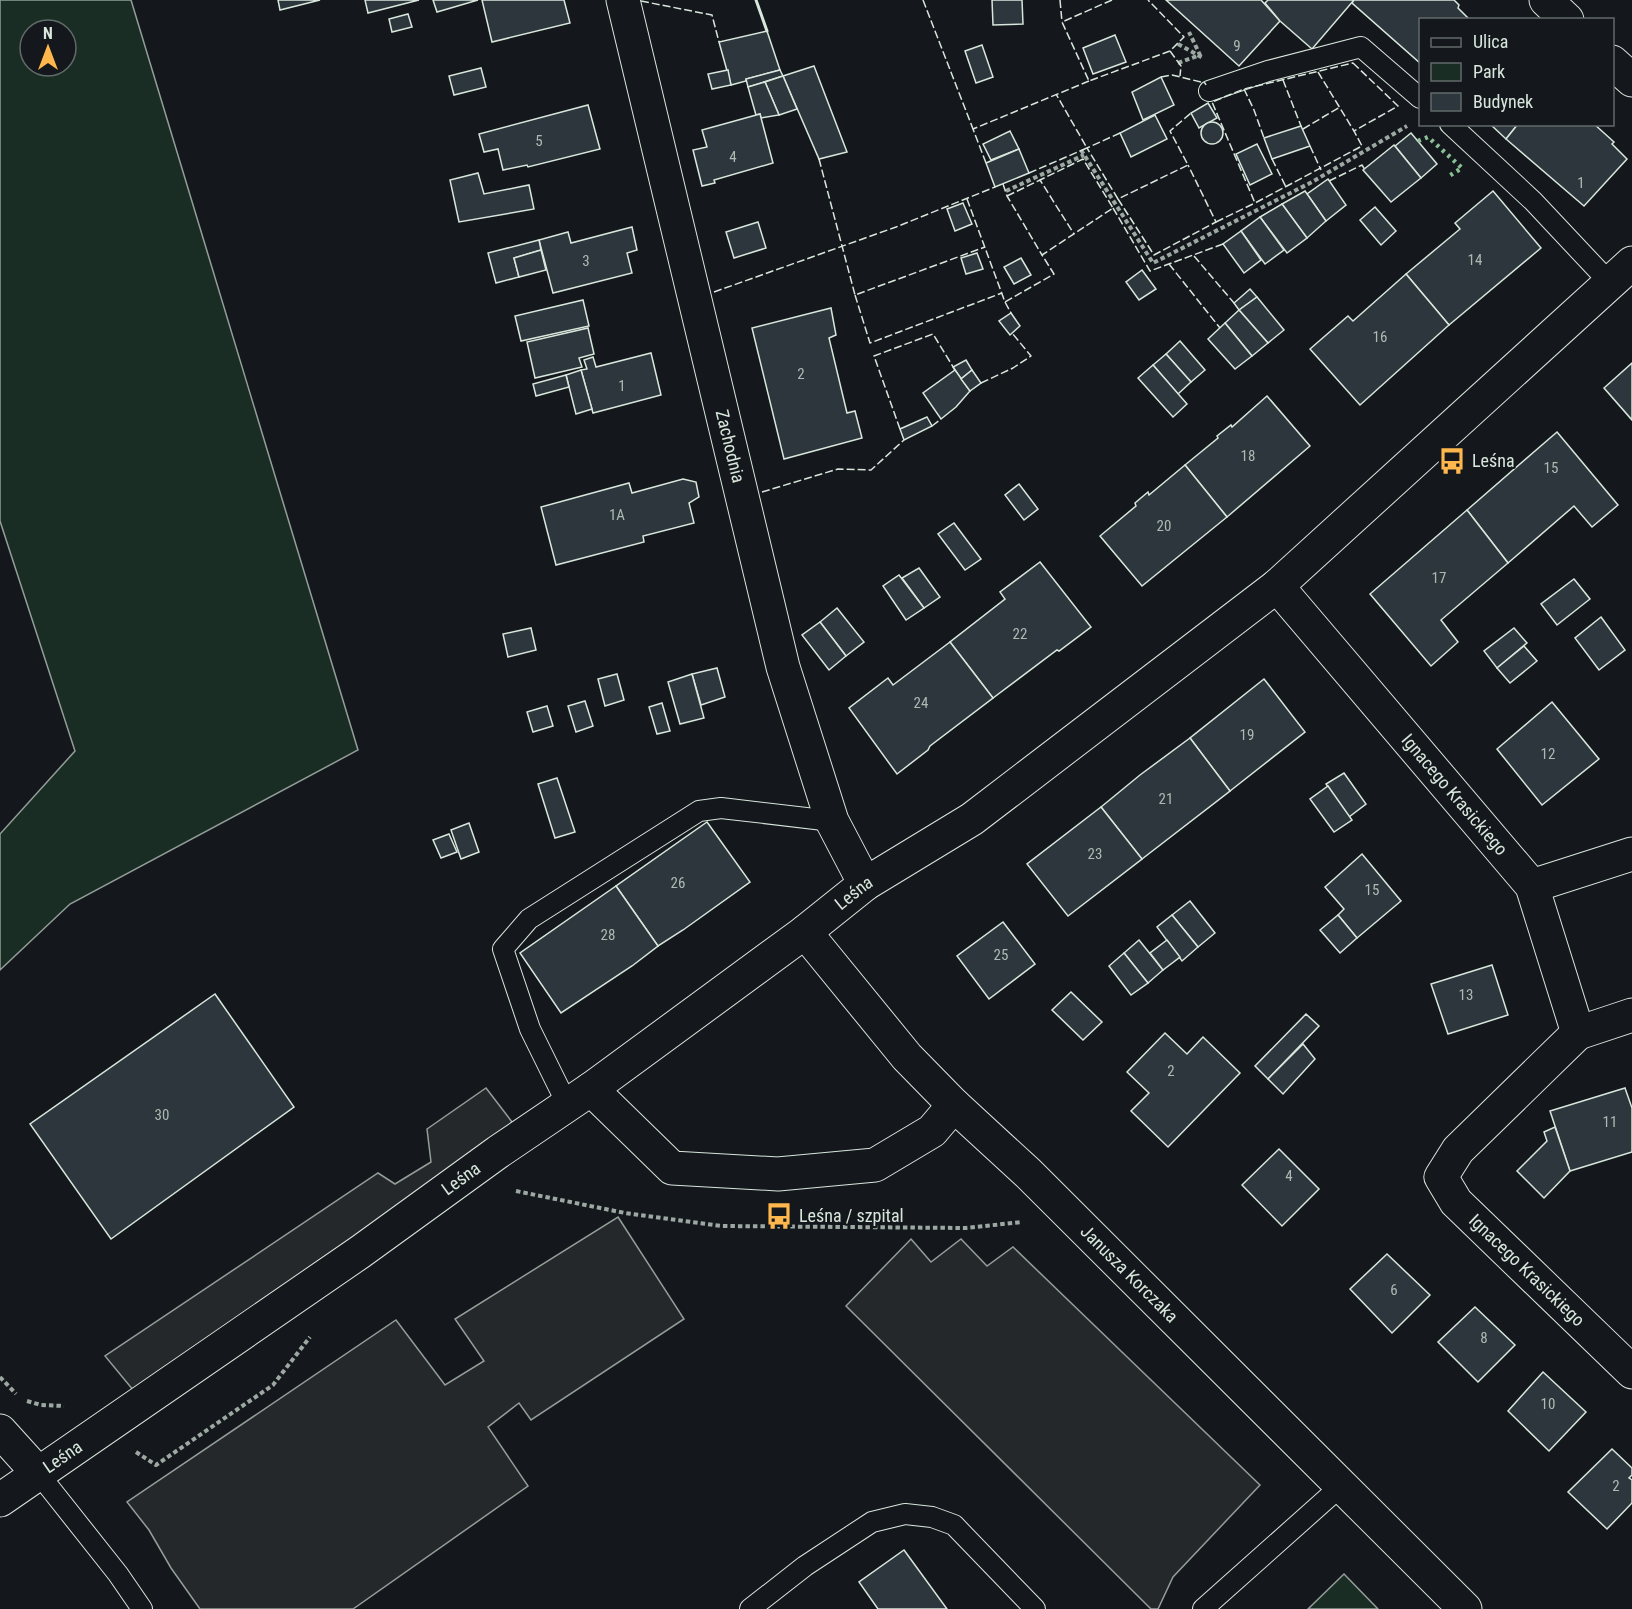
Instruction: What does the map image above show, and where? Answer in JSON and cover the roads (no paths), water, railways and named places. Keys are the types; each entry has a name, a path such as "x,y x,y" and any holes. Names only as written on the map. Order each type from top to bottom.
{"street":[{"name":"Zachodnia","path":"623,0 783,667 832,821 865,884"},
{"path":"1546,0 1565,18"},
{"path":"1614,64 1632,80"},
{"name":"Leśna","path":"0,1500 579,1097 805,932 865,884 972,819 1277,586 1621,273"},
{"name":"Ignacego Krasickiego","path":"1277,586 1532,886 1578,1034"},
{"path":"1532,886 1632,854"},
{"name":"Janusza Korczaka","path":"805,932 907,1057 954,1105 1028,1173 1465,1609"},
{"name":"Ignacego Krasickiego","path":"1632,1015 1578,1034 1458,1150 1441,1177 1456,1202 1632,1372"},
{"path":"579,1097 672,1168 778,1174 875,1165 932,1131 954,1105"},
{"path":"0,1431 38,1473"}],"lane":[{"path":"1209,91 1268,71 1361,47 1419,97"},
{"path":"1452,126 1533,201 1621,273"},
{"path":"579,1097 530,1029 503,949 529,919 699,811 721,808 832,821"},
{"name":"Leśna","path":"38,1473 142,1609"},
{"path":"1203,1609 1341,1486"},
{"path":"750,1609 805,1566 872,1522 905,1514 932,1517 954,1525 1035,1609"}],"place":[{"name":"Leśna","path":"1452,461"},
{"name":"Leśna / szpital","path":"779,1216"}]}
